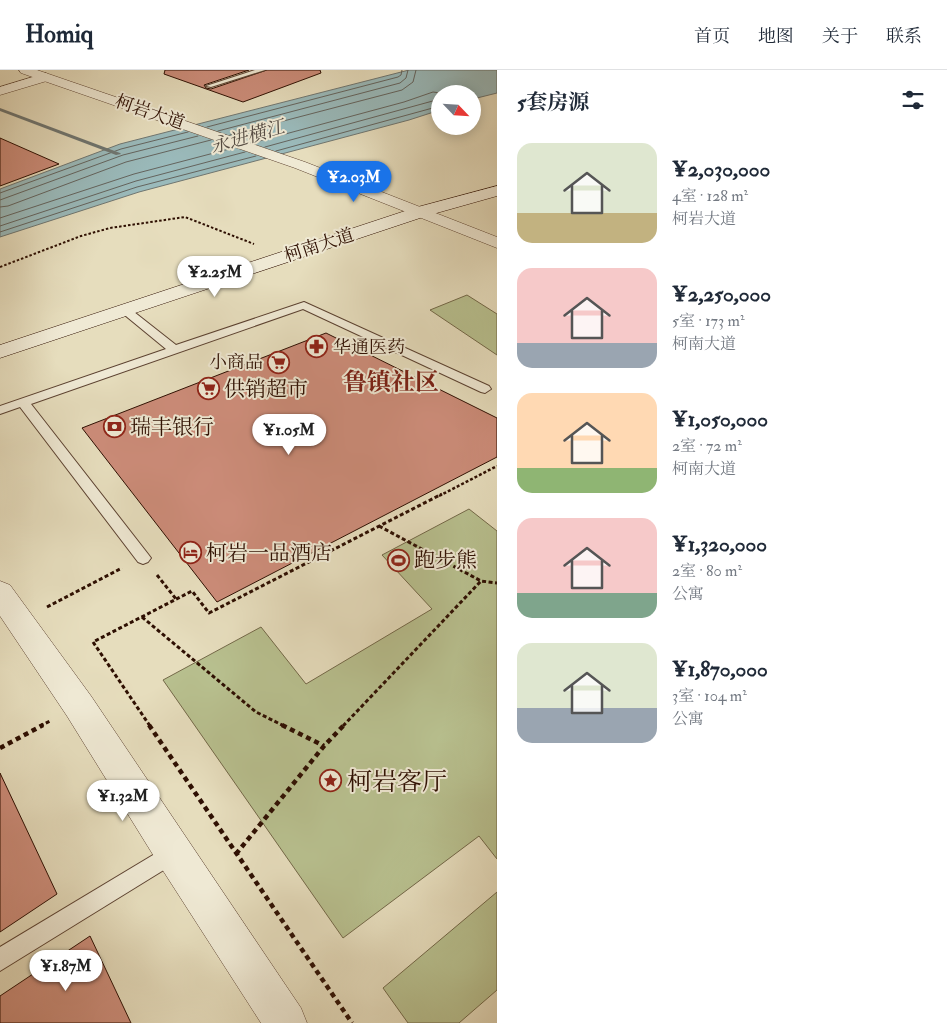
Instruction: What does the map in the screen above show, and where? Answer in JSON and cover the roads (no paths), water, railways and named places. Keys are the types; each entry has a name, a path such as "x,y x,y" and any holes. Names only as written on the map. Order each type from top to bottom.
{"street":[{"name":"柯岩大道","path":"25,70 300,165 497,243"},
{"path":"0,91 46,77"},
{"name":"柯南大道","path":"0,352 420,212 497,191"},
{"path":"0,592 79,706 173,853 286,1023"}],"lane":[{"path":"209,86 259,70"},
{"path":"0,410 304,304 485,389"},
{"path":"125,310 173,349"},
{"path":"23,402 143,558"},
{"path":"0,960 173,853"}],"water":[{"name":"永进横江","path":"409,70 497,70 497,93 481,97 481,85 431,85 431,113 139,192 0,237 0,189 120,144"}],"waterway":[{"path":"0,109 118,154"}],"place":[{"name":"华通医药","path":"317,347"},
{"name":"小商品","path":"279,362"},
{"name":"供销超市","path":"208,389"},
{"name":"瑞丰银行","path":"114,427"},
{"name":"柯岩一品酒店","path":"190,553"},
{"name":"跑步熊","path":"398,560"},
{"name":"柯岩客厅","path":"331,781"}],"district":[{"name":"鲁镇社区","path":"391,382"}]}
